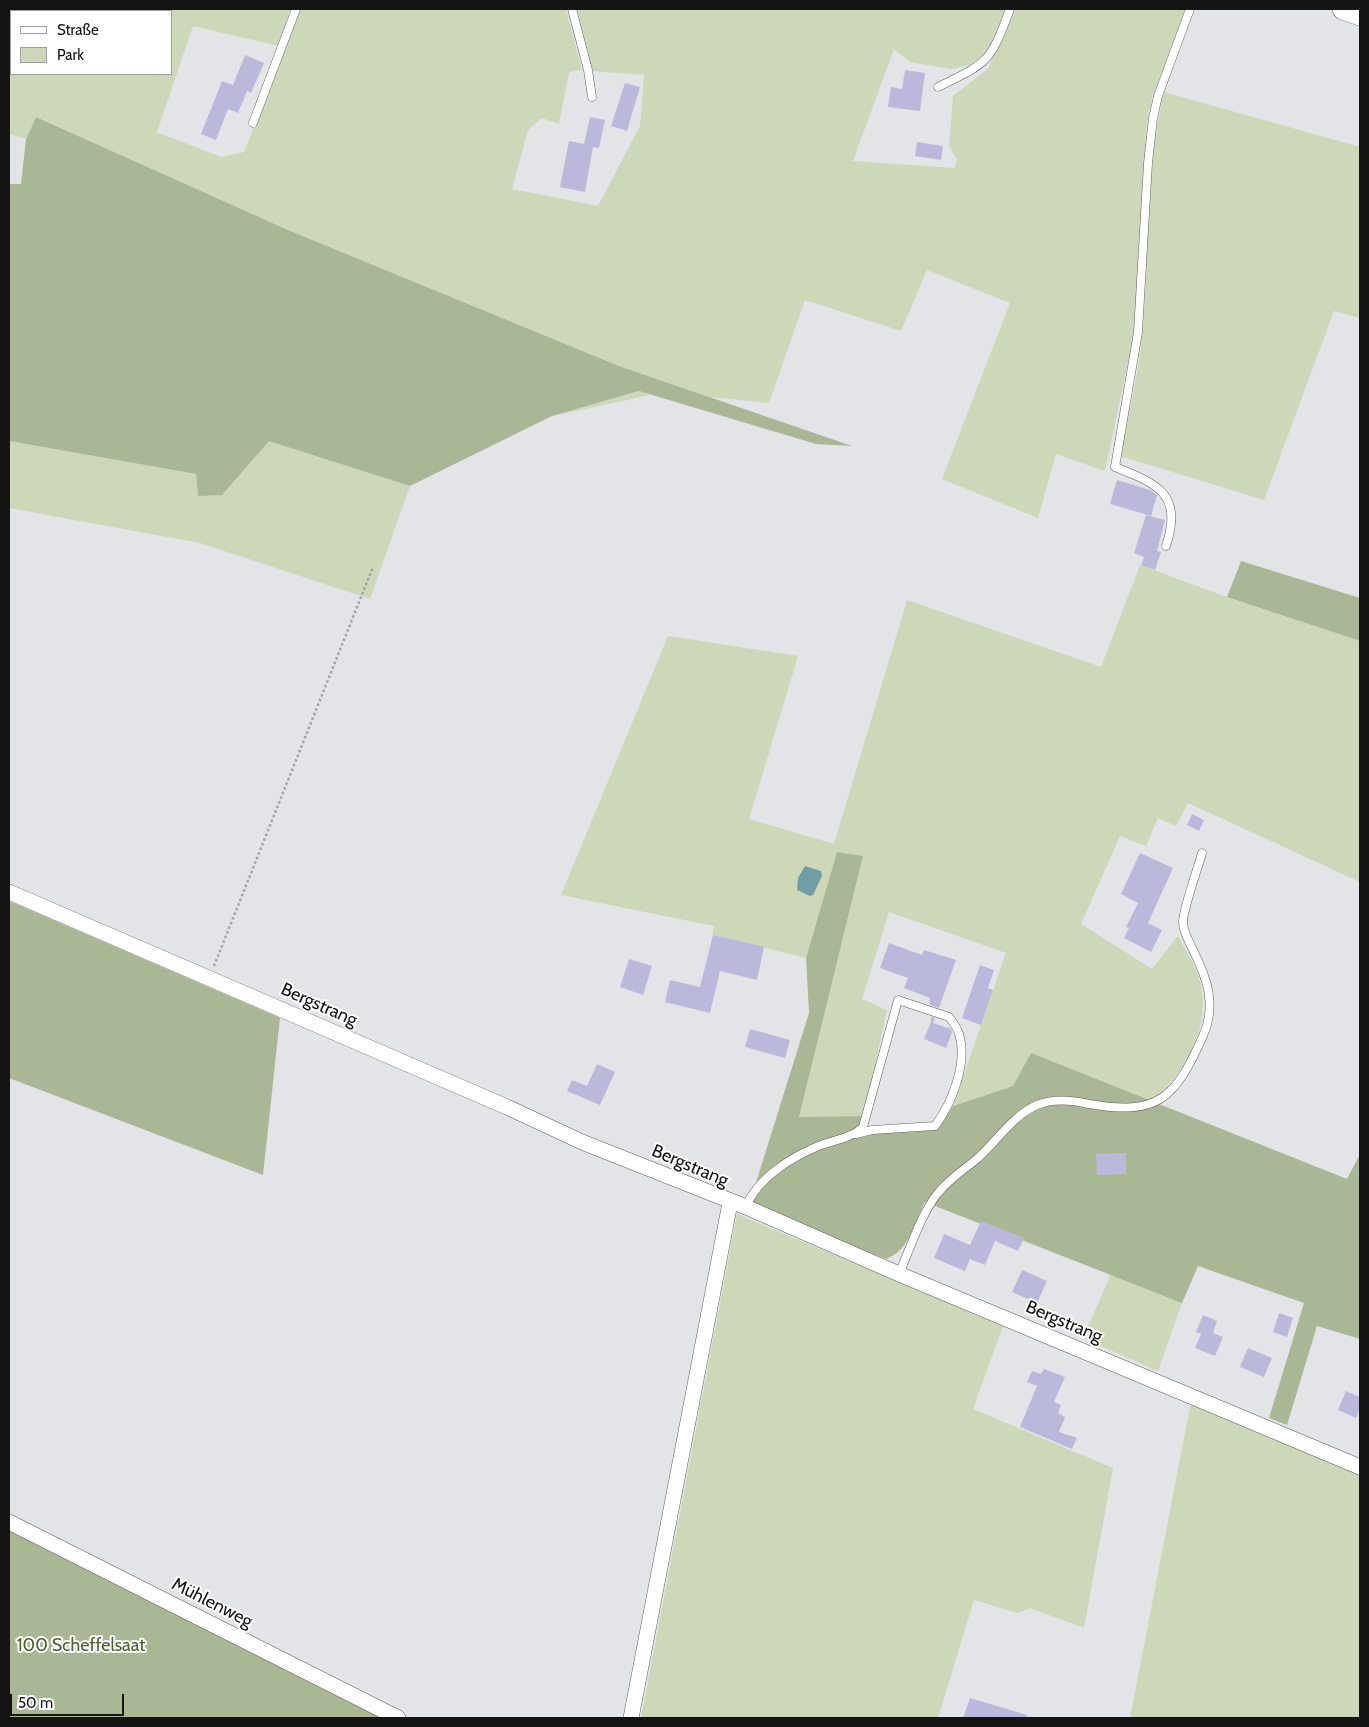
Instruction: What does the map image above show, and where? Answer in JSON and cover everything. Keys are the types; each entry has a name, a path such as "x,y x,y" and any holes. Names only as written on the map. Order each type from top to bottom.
{"main road":[{"path":"1343,9 1360,15"}],"street":[{"name":"Bergstrang","path":"9,892 507,1106 582,1142 730,1203 746,1207 899,1274 1360,1467"},
{"path":"631,1718 730,1203"},
{"name":"Mühlenweg","path":"9,1522 398,1718"}],"lane":[{"path":"253,123 296,9"},
{"path":"572,9 588,70 592,97"},
{"path":"938,87 985,62 1000,36 1010,9"},
{"path":"1166,546 1172,527 1172,513 1168,500 1159,489 1146,479 1115,467 1138,332 1148,164 1153,118 1158,96 1190,9"},
{"path":"899,1274 937,1193 979,1157 1009,1125 1036,1106 1057,1100 1131,1108 1148,1106 1160,1101 1174,1087 1204,1035 1210,1013 1210,994 1204,974 1184,933 1183,920 1202,853"},
{"path":"746,1207 762,1182 788,1162 812,1148 872,1130 935,1126 949,1102 958,1075 961,1054 959,1034 950,1017 898,1000 868,1113 863,1127 856,1134"}],"path":[{"path":"210,979 218,951 373,567"}],"green space":[{"path":"19,9 290,9 279,46 193,26 157,132 221,157 244,152 286,48 299,9 566,9 582,70 569,72 559,124 542,118 528,130 512,189 598,206 640,126 644,75 593,71 577,9 1185,9 1152,98 1147,122 1134,334 1105,471 1056,454 1038,518 942,479 1010,303 927,270 901,331 805,300 769,403 710,397 619,366 288,230 36,117 26,139 9,134 9,56 10,75 172,75 172,10","holes":["894,49 910,62 952,69 970,65 986,54 992,59 989,68 953,96 949,146 957,160 954,168 853,161"]},
{"path":"1164,92 1360,147 1360,318 1334,311 1264,500 1120,456 1142,337 1151,183 1158,122"},
{"path":"36,117 288,230 619,366 852,446 816,444 639,391 552,416 410,486 269,441 222,495 198,496 196,474 9,441 9,184 21,184 26,139"},
{"path":"639,391 650,395 552,416"},
{"path":"269,440 410,486 370,599 200,543 9,508 9,441 196,474 198,495 222,494"},
{"path":"1241,561 1360,598 1360,641 1227,597"},
{"path":"1140,565 1227,597 1360,641 1360,882 1188,803 1176,826 1158,818 1146,846 1120,836 1081,924 1152,969 1178,936 1198,975 1203,998 1199,1032 1193,1047 1176,1076 1153,1101 1013,1086 953,1106 1006,953 889,912 862,999 887,1010 864,1116 799,1117 863,856 837,852 806,958 713,935 714,926 561,895 668,636 798,656 749,819 834,844 907,600 1101,667"},
{"path":"837,852 863,856 799,1117 864,1116 862,1135 939,1128 953,1106 1013,1086 1031,1053 1347,1179 1360,1154 1360,1339 1317,1326 1287,1425 1269,1418 1304,1303 1198,1266 1182,1303 925,1202 906,1243 894,1255 886,1259 749,1205 809,1013 806,958"},
{"path":"9,901 280,1018 263,1175 9,1078"},
{"path":"737,1214 1003,1326 973,1409 1113,1468 1084,1628 1030,1608 1017,1613 974,1600 938,1718 641,1718"},
{"path":"1111,1274 1182,1303 1158,1371 1083,1338"},
{"path":"1191,1402 1360,1473 1360,1718 1130,1718"},
{"name":"100 Scheffelsaat","path":"9,1530 385,1718 9,1718"}],"water":[{"path":"805,866 821,871 822,876 813,895 810,896 797,890 798,878"}],"building":[{"path":"245,55 264,63 251,93 247,91 238,113 228,109 216,140 201,134 222,81 233,85"},
{"path":"905,70 925,73 920,111 888,107 891,87 902,89"},
{"path":"625,83 640,87 627,131 611,126"},
{"path":"590,117 605,120 599,148 593,147 585,192 560,187 569,141 584,144"},
{"path":"917,142 943,146 941,160 915,156"},
{"path":"1117,480 1150,490 1157,495 1151,516 1110,504"},
{"path":"1146,515 1165,520 1157,551 1161,552 1155,570 1141,565 1144,557 1134,553"},
{"path":"1192,814 1204,820 1199,831 1187,825"},
{"path":"1140,853 1173,868 1148,923 1162,930 1151,952 1124,938 1129,928 1126,927 1138,903 1121,894"},
{"path":"713,935 764,947 757,980 720,971 710,1013 665,1002 670,980 700,987"},
{"path":"889,943 922,955 924,950 956,960 939,1008 930,1005 930,998 904,988 908,978 880,968"},
{"path":"629,959 652,966 643,995 620,987"},
{"path":"980,965 994,970 988,988 993,990 981,1025 962,1018"},
{"path":"931,1017 935,1018 933,1023 951,1029 952,1032 946,1048 924,1039 931,1022"},
{"path":"750,1029 790,1040 785,1058 745,1047"},
{"path":"597,1064 615,1072 600,1105 567,1091 572,1080 587,1086"},
{"path":"1126,1153 1126,1174 1097,1175 1096,1154"},
{"path":"981,1221 1024,1238 1018,1251 995,1241 985,1265 970,1259 965,1271 934,1258 944,1234 970,1245"},
{"path":"1022,1270 1047,1281 1037,1303 1012,1292"},
{"path":"1279,1313 1293,1318 1287,1337 1273,1332"},
{"path":"1203,1315 1217,1321 1213,1333 1223,1337 1215,1356 1195,1348 1201,1334 1196,1332"},
{"path":"1248,1348 1272,1358 1264,1377 1240,1367"},
{"path":"1044,1369 1065,1377 1054,1402 1061,1405 1058,1413 1065,1417 1059,1432 1077,1438 1072,1449 1020,1427 1037,1386 1027,1382 1032,1371 1041,1374"},
{"path":"1346,1391 1360,1397 1360,1408 1356,1418 1338,1410"},
{"path":"970,1698 1027,1715 1027,1718 963,1718"}]}
